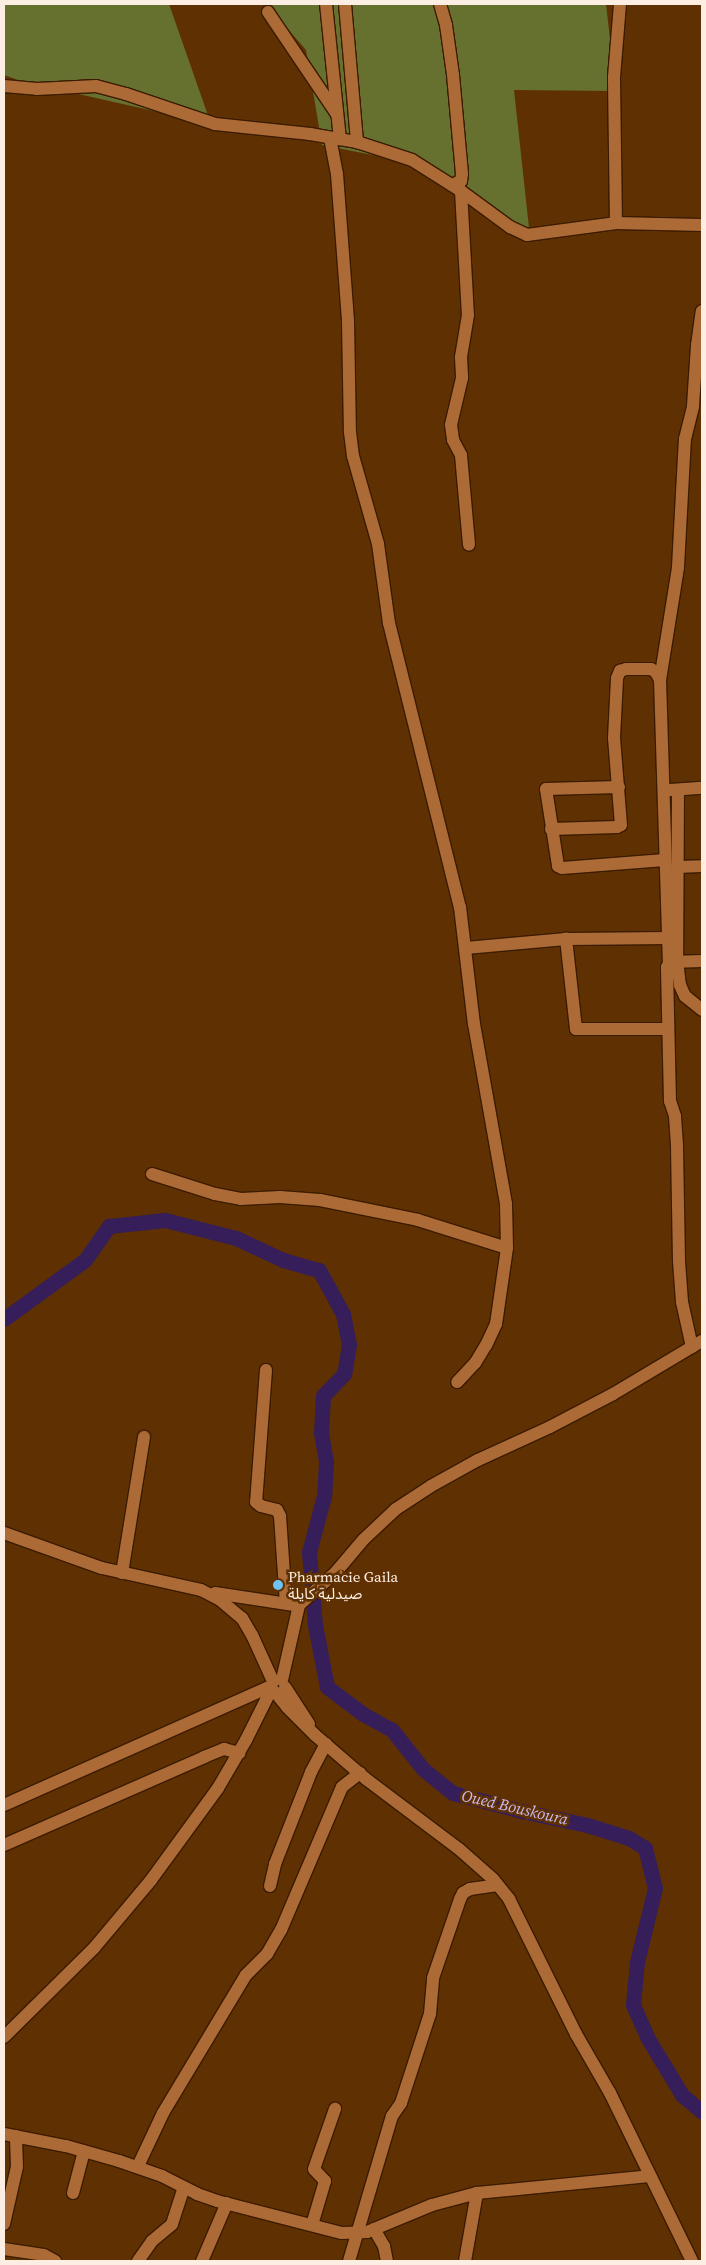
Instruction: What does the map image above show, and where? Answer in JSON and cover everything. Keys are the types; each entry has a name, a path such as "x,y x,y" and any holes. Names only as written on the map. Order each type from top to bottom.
{"street":[{"path":"326,4 337,115 335,138 336,174 348,321 350,432 353,456 378,544 389,623 460,906 474,1024 506,1204 507,1248 496,1324 486,1345 457,1382"},
{"path":"345,4 357,142"},
{"path":"440,4 446,25 453,75 462,174 457,188 468,315 461,358 462,378 451,425 453,440 461,455 469,545"},
{"path":"616,223 614,71 620,4"},
{"path":"268,12 337,115"},
{"path":"4,86 37,89 96,86 126,94 205,122 357,142 412,160 457,188 502,222 526,235 616,223 702,224"},
{"path":"4,1533 122,1573 201,1590 293,1605 325,1583 373,1528 409,1499 478,1460 550,1427 613,1394 697,1344 682,1302 677,1145 674,1116 670,1101 667,1029 673,962 665,860 660,680 678,567 685,440 693,406 698,329 702,311"},
{"path":"550,829 617,827 622,820 614,738 617,678 620,671 626,669 652,670 660,680"},
{"path":"619,787 546,789 556,862 562,868 665,860"},
{"path":"662,790 702,788"},
{"path":"671,932 677,867 678,790"},
{"path":"677,867 702,866"},
{"path":"466,948 671,932"},
{"path":"566,939 576,1029 667,1029"},
{"path":"673,962 702,961"},
{"path":"673,962 684,996 702,1010"},
{"path":"152,1174 215,1194 242,1199 280,1197 320,1200 418,1220 507,1248"},
{"path":"4,2037 94,1948 128,1908 203,1810 239,1753 276,1686 293,1605 280,1516 276,1510 261,1506 256,1502 266,1370"},
{"path":"122,1573 144,1437"},
{"path":"201,1590 228,1605 242,1618 276,1686 315,1735 360,1773 459,1849 498,1885 510,1899 572,2026 610,2093 692,2261"},
{"path":"4,1805 276,1686"},
{"path":"270,1886 275,1864 311,1772 326,1744"},
{"path":"4,1845 224,1749 239,1753"},
{"path":"138,2166 164,2113 246,1975 267,1954 281,1930 342,1787 360,1773"},
{"path":"350,2261 392,2116 401,2102 430,2014 433,1978 460,1898 463,1893 470,1889 498,1885"},
{"path":"312,2225 325,2181 314,2169 335,2108"},
{"path":"4,2224 17,2167 10,2135 84,2151 138,2166 197,2194 342,2233 358,2234 432,2205 477,2193 649,2176"},
{"path":"73,2192 84,2151"},
{"path":"138,2261 152,2241 172,2224 184,2188"},
{"path":"465,2261 477,2193"},
{"path":"202,2261 227,2203"},
{"path":"374,2229 384,2246 387,2261"},
{"path":"4,2250 44,2255 55,2261"}],"green space":[{"path":"4,4 169,4 211,124 21,81 4,75"},
{"path":"266,4 606,4 616,91 514,90 530,237 408,162 322,145 306,50"}],"waterway":[{"name":"Oued Bouskoura","path":"4,1319 85,1260 109,1226 165,1220 236,1238 283,1260 319,1270 343,1314 349,1344 344,1374 323,1396 321,1433 326,1462 324,1496 309,1552 315,1625 327,1687 363,1714 392,1730 423,1769 453,1793 526,1812 587,1825 629,1838 645,1848 655,1888 637,1962 633,2005 647,2037 682,2095 702,2112"}],"place":[{"name":"Pharmacie Gaila صيدلية كايلة","path":"278,1585"}]}
